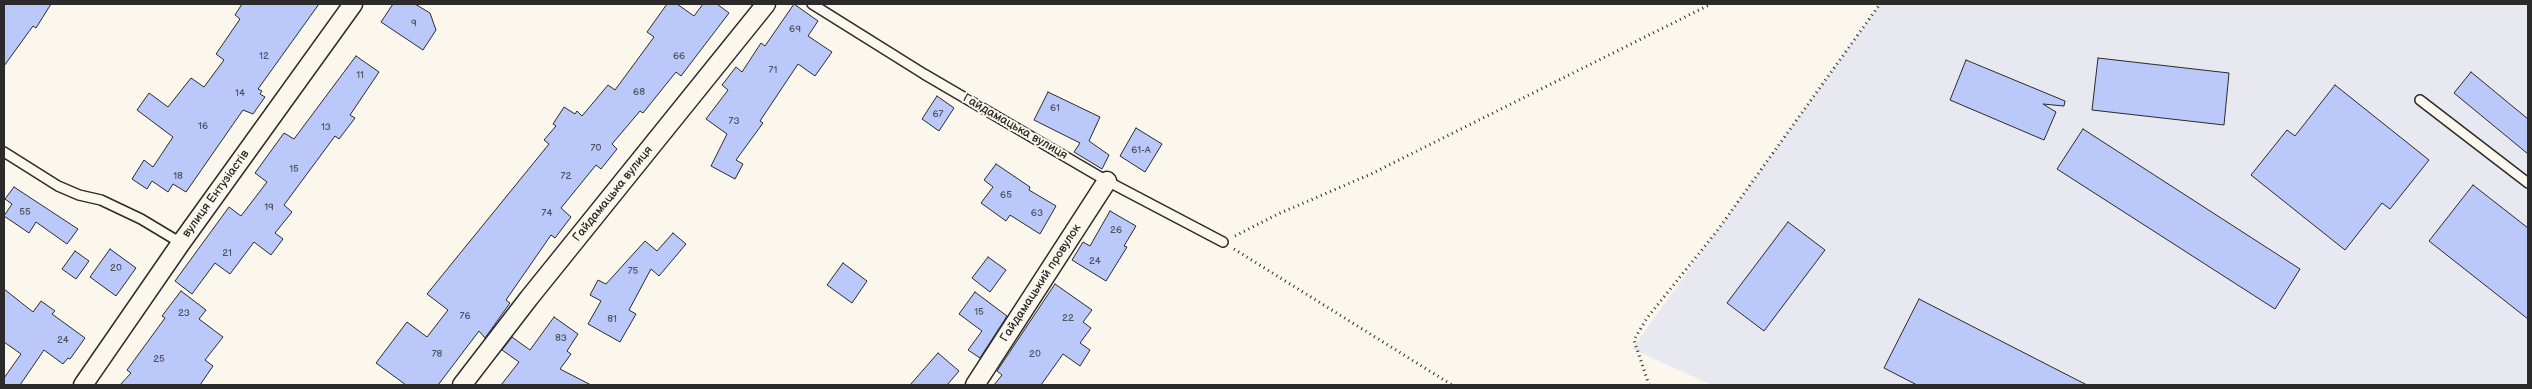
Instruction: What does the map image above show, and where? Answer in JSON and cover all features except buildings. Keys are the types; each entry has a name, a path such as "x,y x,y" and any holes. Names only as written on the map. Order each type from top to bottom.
{"street":[{"name":"вулиця Ентузіастів","path":"83,385 181,243 353,4"},
{"name":"Гайдамацька вулиця","path":"462,385 529,298 766,4"},
{"name":"Гайдамацький провулок","path":"975,385 1107,181"}],"lane":[{"name":"Гайдамацька вулиця","path":"812,4 924,74 1107,181 1223,242"},
{"path":"2420,100 2528,183"},
{"path":"4,152 58,186 79,195 101,200 141,219 181,243"}],"path":[{"path":"1223,242 1278,214 1371,174 1711,4"},
{"path":"1649,385 1634,340 1647,318 1717,231 1880,4"},
{"path":"1223,242 1452,385"}],"shaded area":[{"path":"1880,4 2528,4 2528,385 1712,385 1632,349"}]}
